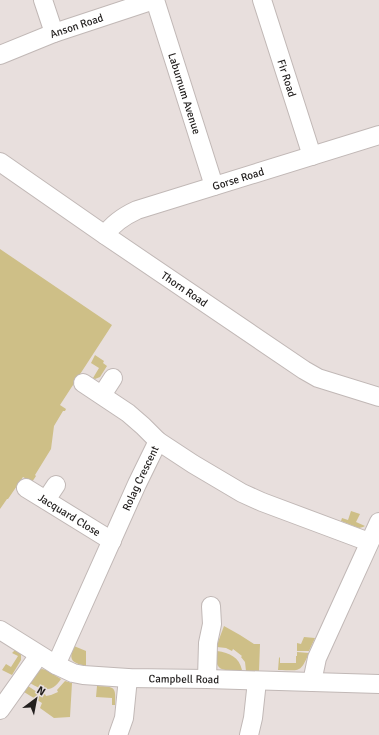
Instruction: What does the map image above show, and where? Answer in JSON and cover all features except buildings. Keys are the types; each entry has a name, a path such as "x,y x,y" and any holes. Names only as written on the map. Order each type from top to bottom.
{"street":[{"path":"43,0 54,33"},
{"name":"Anson Road","path":"0,55 54,33 154,0"},
{"name":"Laburnum Avenue","path":"154,0 214,186"},
{"name":"Fir Road","path":"262,0 312,156"},
{"name":"Gorse Road","path":"105,235 121,218 132,212 379,135"},
{"name":"Thorn Road","path":"0,162 308,373 331,383 379,397"},
{"path":"102,395 113,378"},
{"path":"83,383 133,417 158,440"},
{"name":"Rolag Crescent","path":"56,666 143,470 158,440 193,464 242,493 369,542"},
{"name":"Jacquard Close","path":"26,488 51,492 112,541"},
{"path":"312,682 317,658 379,522"},
{"path":"207,679 208,642 212,624 211,606"},
{"name":"Campbell Road","path":"0,630 56,666 83,676 379,684"},
{"path":"0,710 39,655"},
{"path":"118,735 124,718 128,678"},
{"path":"249,735 257,681"}],"shaded area":[{"path":"0,249 112,325 60,405 66,409 63,411 54,426 51,449 35,475 36,476 32,482 23,477 0,509"},
{"path":"95,355 104,361 103,363 107,366 100,377 95,379 93,378 99,368 91,363"},
{"path":"351,511 360,514 356,522 365,526 359,528 341,521 342,518 348,520"},
{"path":"224,626 254,644 260,644 259,671 246,671 245,662 241,657 242,656 233,649 232,651 226,648 217,647"},
{"path":"304,637 315,638 309,651 297,651 297,643 301,644"},
{"path":"74,646 86,651 86,666 77,664 72,660 71,655"},
{"path":"15,650 21,654 21,660 12,675 2,670 6,664 11,667 18,656 12,653"},
{"path":"217,651 233,656 239,662 242,670 221,669 217,664"},
{"path":"297,652 309,653 301,668 295,670 278,670 280,657 280,663 296,663"},
{"path":"42,669 61,679 58,684 50,689 43,689 30,683 39,670"},
{"path":"65,681 72,683 70,717 54,718 40,708 42,703 24,692 28,686 37,692 45,694 46,696 51,695 58,692 57,690"},
{"path":"97,686 111,687 113,689 115,694 115,705 112,705 112,698 96,697"}]}
